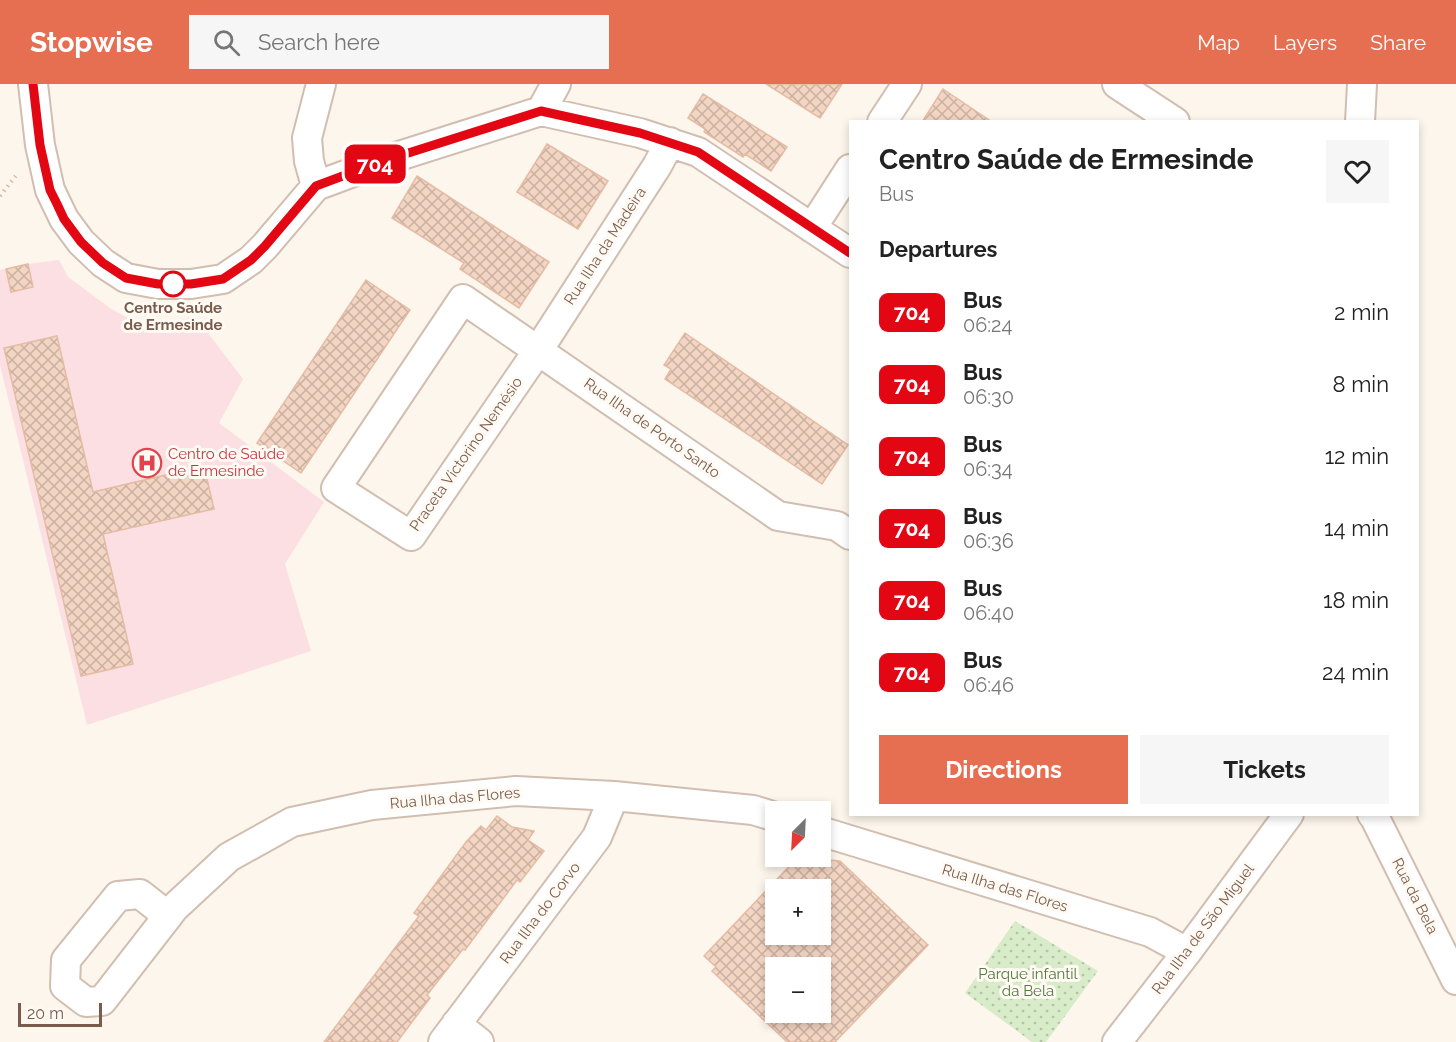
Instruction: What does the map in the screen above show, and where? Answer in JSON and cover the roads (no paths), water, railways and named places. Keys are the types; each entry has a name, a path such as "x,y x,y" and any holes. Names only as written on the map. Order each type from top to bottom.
{"street":[{"path":"33,84 40,145 50,190 64,219 81,242 103,263 126,278 158,284 191,284 223,279 251,260 316,186 380,162 541,111 640,133 698,152 849,252"},
{"path":"316,186 309,160 307,138 321,84"},
{"path":"541,111 556,84"},
{"path":"883,120 907,84"},
{"path":"1118,84 1172,120"},
{"path":"1360,120 1362,84"},
{"name":"Rua Ilha da Madeira","path":"539,349 657,166 670,142"},
{"path":"812,228 849,171"},
{"name":"Praceta Victorino Nemésio","path":"463,299 336,488 411,536 539,349"},
{"name":"Rua Ilha de Porto Santo","path":"463,299 539,349 778,516 837,526 849,534"},
{"name":"Rua Ilha das Flores","path":"168,916 229,857 292,822 372,805 516,791 614,796 753,810 765,814"},
{"name":"Rua Ilha do Corvo","path":"479,1042 449,1033 597,837 614,796"},
{"name":"Rua Ilha de São Miguel","path":"1117,1042 1288,816"},
{"name":"Rua da Bela","path":"1374,816 1453,964"},
{"name":"Rua Ilha das Flores","path":"831,834 1150,932 1187,952"}],"place":[{"name":"Centro Saúde de Ermesinde","path":"173,284"},
{"name":"Centro de Saúde de Ermesinde","path":"147,463"}],"park label":[{"name":"Parque infantil da Bela","path":"1028,982"}]}
